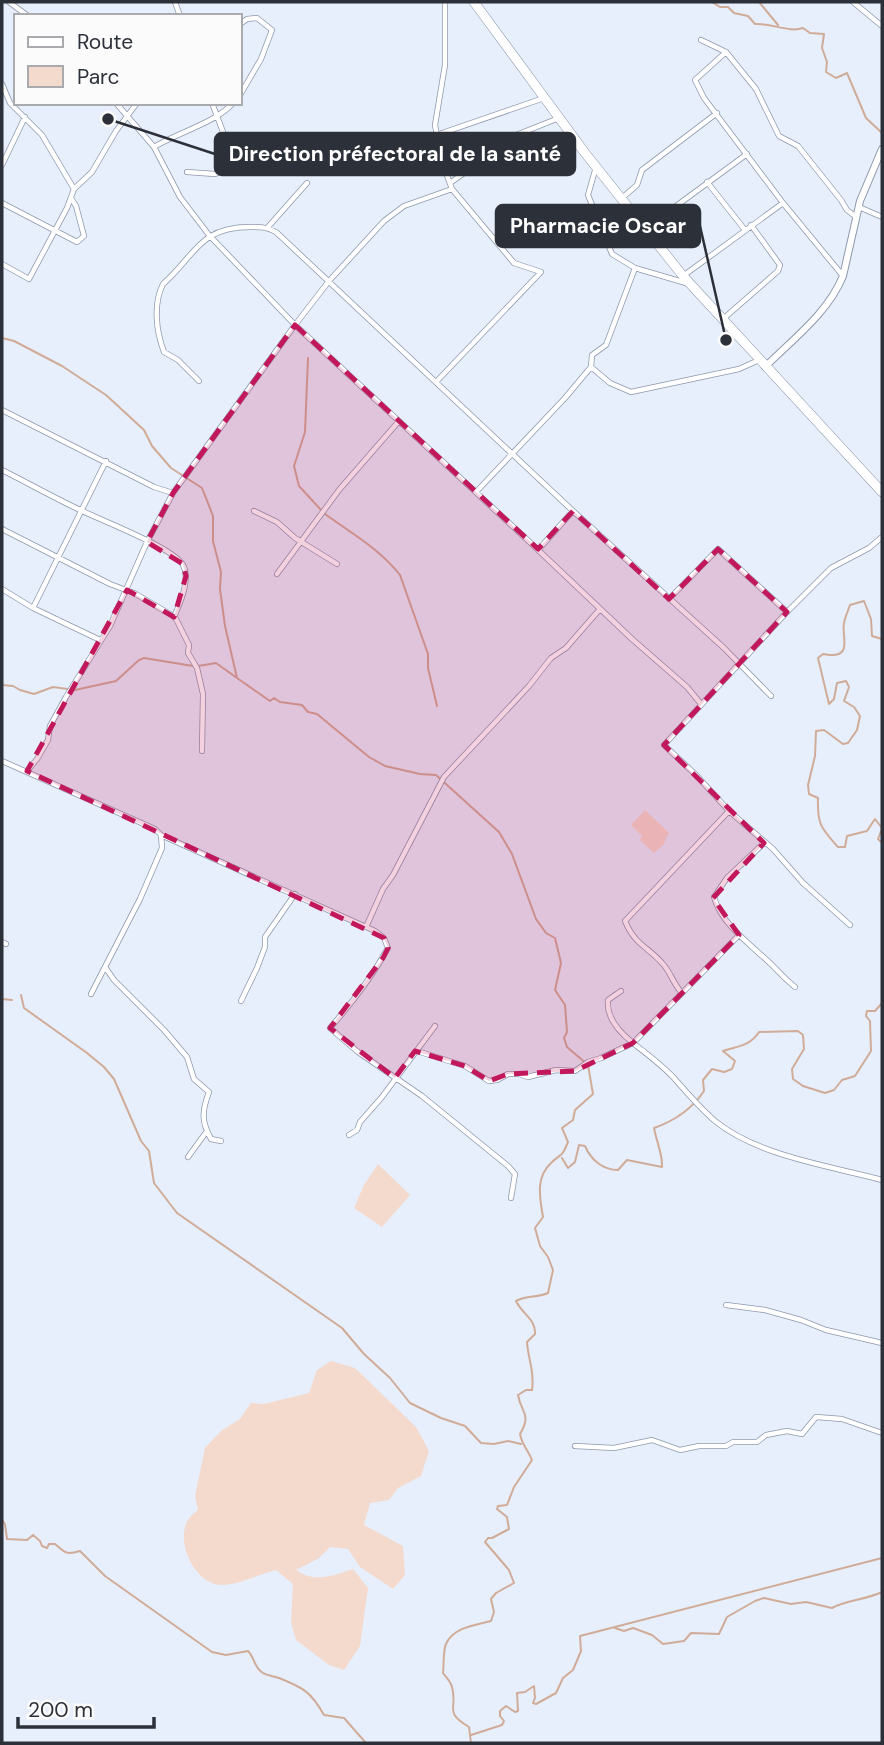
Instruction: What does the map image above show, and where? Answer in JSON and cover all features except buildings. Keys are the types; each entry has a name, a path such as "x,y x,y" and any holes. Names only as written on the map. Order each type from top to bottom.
{"highway":[{"path":"474,2 596,166 687,280 882,492"}],"street":[{"path":"9,2 25,14"},
{"path":"437,381 541,272 514,263 453,189 442,162 435,125 446,45 444,2"},
{"path":"853,2 882,26"},
{"path":"242,23 257,18 272,30 261,59 242,92"},
{"path":"701,40 726,52 756,89 779,136 798,146 847,210 856,217"},
{"path":"726,52 695,80 704,98 783,203 843,276"},
{"path":"2,83 10,103 42,135 74,189"},
{"path":"373,158 545,97"},
{"path":"118,105 154,147 180,197 209,235 295,325 687,687 702,704"},
{"path":"2,264 29,279 74,189 92,172 135,105"},
{"path":"187,172 215,174 236,166 213,105"},
{"path":"154,147 172,135 226,111 231,105"},
{"path":"622,198 637,185 642,170 717,113"},
{"path":"2,165 24,117"},
{"path":"450,183 506,139 561,117"},
{"path":"591,367 610,383 631,392 762,364 830,302 843,276 859,207 882,149"},
{"path":"642,225 671,209 747,154"},
{"path":"596,166 588,195 612,254 635,268 687,280 751,225 783,203"},
{"path":"707,182 745,230"},
{"path":"268,227 307,183"},
{"path":"27,771 48,740 50,726 110,625 147,542 173,493 295,325 329,281 384,221 404,206 453,189"},
{"path":"2,203 77,242 84,236 76,206 71,198"},
{"path":"859,207 882,217"},
{"path":"722,320 778,271 780,265 751,225"},
{"path":"199,381 178,360 164,352 159,336 156,300 163,284 209,235 236,227 268,227 437,381 771,696"},
{"path":"476,492 549,416 591,367 592,355 606,345 635,268"},
{"path":"2,410 154,487 173,493"},
{"path":"277,574 339,490 399,421"},
{"path":"33,608 106,461"},
{"path":"2,470 81,511 160,547 183,564 186,576 174,617"},
{"path":"254,511 277,522 337,564"},
{"path":"538,550 573,511"},
{"path":"2,529 127,590 180,623 189,645 188,653 197,668 203,694 202,751"},
{"path":"850,925 803,883 773,849 729,811 664,745 831,568 869,548 882,537"},
{"path":"669,599 718,549 787,612"},
{"path":"2,589 33,608 100,640"},
{"path":"366,927 383,889 393,875 442,779 529,687 551,658 566,648 600,609"},
{"path":"2,761 155,829 161,835 295,894 384,938 388,948 368,981 330,1028 358,1052 422,1096 508,1166 515,1174 511,1198"},
{"path":"681,992 673,983 664,964 639,944 625,921 729,811"},
{"path":"91,994 162,848 161,835"},
{"path":"764,843 727,878 714,897 721,915 795,988"},
{"path":"241,1001 265,947 265,937 295,894"},
{"path":"416,1051 465,1066 489,1081 508,1074 528,1077 556,1070 575,1071 585,1063 633,1043 739,935"},
{"path":"105,967 187,1058 194,1079 209,1092 202,1113 207,1131 211,1139 221,1141"},
{"path":"621,991 608,1000 610,1019 717,1122 749,1142 776,1152 882,1180"},
{"path":"349,1135 357,1130 360,1122 435,1026"},
{"path":"188,1157 207,1131"},
{"path":"726,1305 765,1310 826,1330 882,1343"},
{"path":"575,1446 614,1448 653,1440 680,1450 699,1446 726,1446 733,1442 757,1442 766,1435 786,1431 802,1434 816,1417 842,1419 882,1433"}],"highlighted area":[{"path":"295,325 538,549 573,511 669,599 718,549 787,612 664,745 764,843 713,898 739,935 633,1043 575,1071 508,1074 489,1081 465,1066 415,1051 395,1078 330,1028 383,958 388,948 384,938 27,771 127,590 174,617 186,576 183,564 147,542 173,493"}],"green space":[{"path":"645,810 669,833 663,845 654,853 640,840 642,836 631,825"},
{"path":"378,1164 410,1195 382,1227 354,1208 364,1185"},
{"path":"331,1361 355,1368 416,1427 429,1451 421,1476 398,1488 389,1500 370,1503 364,1525 403,1546 405,1575 393,1589 360,1567 348,1549 330,1547 319,1558 296,1570 317,1577 353,1569 368,1588 360,1646 344,1670 329,1665 296,1640 291,1623 293,1584 276,1570 236,1583 212,1583 195,1569 189,1559 184,1536 185,1526 198,1510 195,1496 205,1448 221,1431 240,1419 251,1403 264,1404 309,1393 317,1370"}],"waterway":[{"path":"712,2 720,7 728,7 734,13 748,16 755,24 803,28 810,33 824,34 822,48 827,62 826,72 836,78 847,73 866,118 882,133"},
{"path":"759,2 778,25"},
{"path":"2,338 14,341 62,366 106,395 144,430 152,446 171,468 202,488 213,516 213,541 221,572 220,589 225,626 237,678 270,701 274,698 280,702 302,705 369,757 385,766 436,775 499,832 512,854 536,919 546,933 555,938 561,963 555,990 565,1005 567,1032 564,1038 567,1047 588,1065 593,1094 575,1110 573,1120 562,1128 568,1142 562,1153 546,1169 541,1182 543,1217 535,1228 540,1246 553,1270 548,1293 516,1301 535,1329 535,1334 527,1342 533,1377 532,1390 518,1395 525,1418 520,1434 532,1460 514,1487 507,1505 498,1506 497,1509 507,1517 509,1529 485,1542 509,1570 514,1583 491,1599 494,1612 491,1621 459,1630 449,1638 444,1650 443,1673 452,1687 453,1710 456,1717 469,1727 471,1743"},
{"path":"308,358 305,432 294,466 299,486 321,510"},
{"path":"325,514 374,549 400,575 428,654 428,668 437,706"},
{"path":"882,639 872,636 871,619 864,601 850,605 844,623 843,651 833,655 823,654 818,658 829,704 834,699 837,683 846,681 849,687 844,701 854,707 860,716 857,730 848,743 843,744 824,730 816,731 815,756 808,785 809,794 818,798 821,825 838,847 845,847 847,836 867,831 875,819 882,828"},
{"path":"2,685 34,694 53,687 75,690 116,681 144,658 193,666"},
{"path":"198,666 216,663 237,678"},
{"path":"882,829 878,839 882,843"},
{"path":"21,995 24,1008 87,1053 114,1079 141,1141 149,1151 154,1183 177,1213 342,1328 410,1403 465,1426 481,1443 508,1441 521,1444"},
{"path":"2,999 12,1000"},
{"path":"562,1158 568,1168 575,1162 579,1145 585,1146 594,1160 607,1168 618,1170 627,1160 662,1167 654,1128 669,1122 694,1103 704,1091 703,1080 712,1069 724,1072 732,1069 735,1061 723,1051 748,1043 759,1032 798,1031 803,1035 804,1049 792,1069 793,1079 803,1086 825,1093 834,1090 842,1080 855,1076 871,1051 867,1011 875,1011 882,1003"},
{"path":"2,1520 7,1539 27,1540 33,1535 47,1548 49,1544 55,1544 66,1552 80,1551 105,1576 212,1652 226,1655 248,1651 260,1671 301,1688 311,1696 324,1715 344,1718 366,1743"},
{"path":"471,1735 502,1725 504,1721 500,1711 506,1706 518,1711 517,1693 525,1692 534,1686 533,1703 536,1704 556,1693 563,1678 573,1670 581,1651 580,1636 882,1558"},
{"path":"615,1628 624,1631 633,1628 652,1635 663,1644 684,1641 691,1633 719,1634 727,1617 764,1598 791,1604 806,1602 832,1608 882,1592"}],"place":[{"name":"Direction préfectoral de la santé","path":"108,119"},
{"name":"Pharmacie Oscar","path":"726,340"}]}
